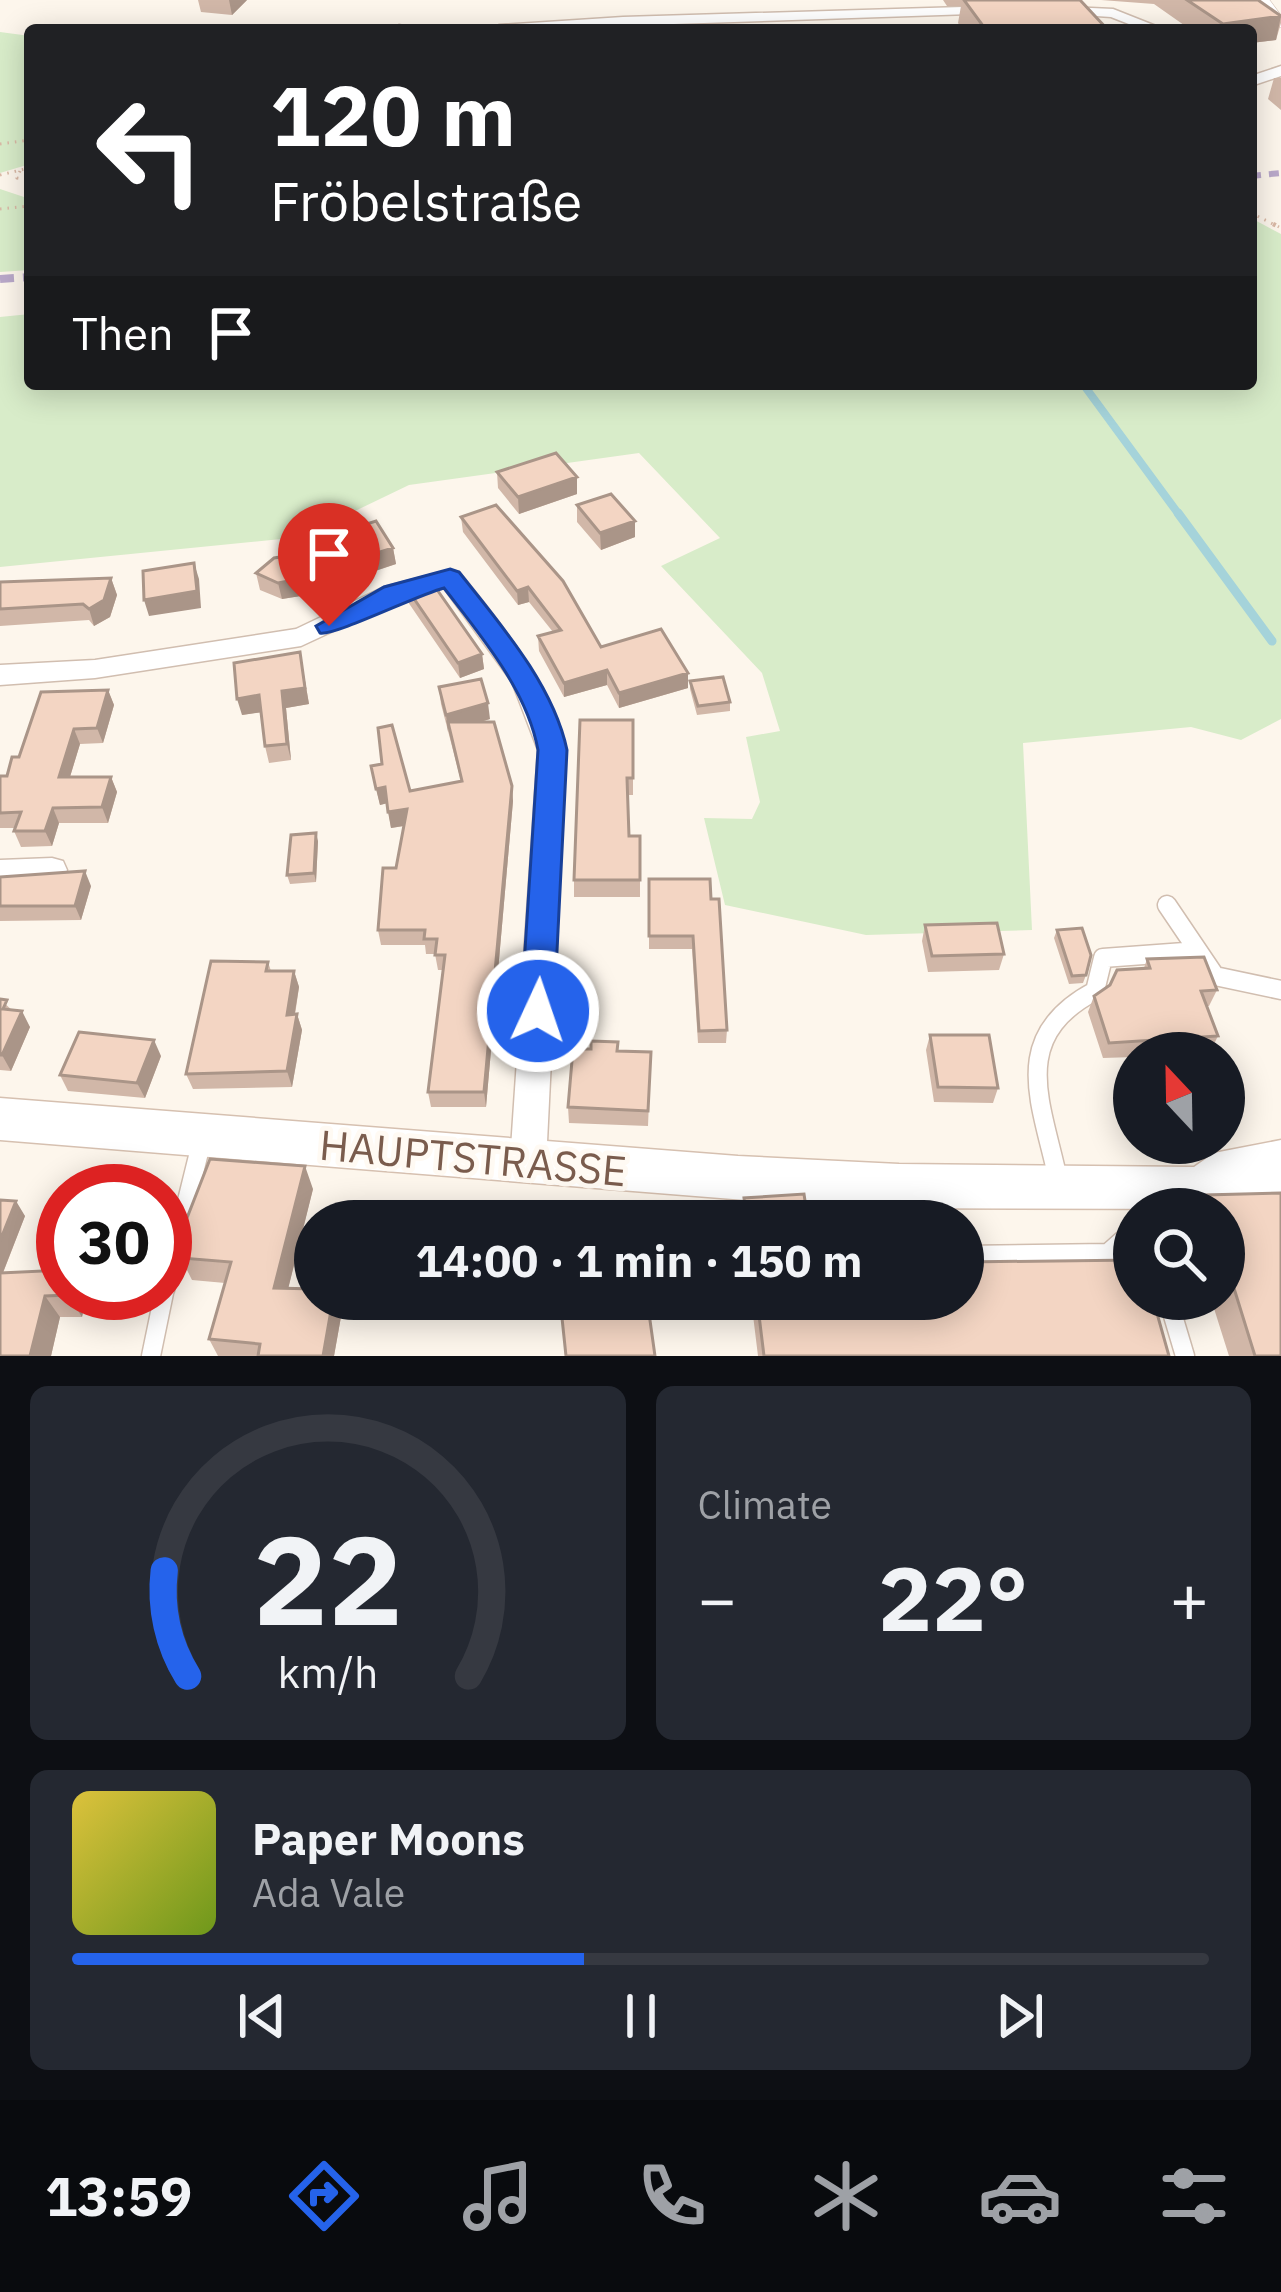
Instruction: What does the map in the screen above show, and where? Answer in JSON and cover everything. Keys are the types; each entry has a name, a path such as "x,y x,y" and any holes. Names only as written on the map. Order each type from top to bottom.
{"main road":[{"name":"HAUPTSTRASSE","path":"0,1119 528,1163 824,1200"},
{"name":"HAUPTSTRASSE","path":"1198,1188 1281,1162"},
{"name":"HAUPTSTRASSE","path":"893,1200 1060,1189 1113,1200"},
{"name":"HAUPTSTRASSE","path":"1245,1196 1281,1193"}],"street":[{"path":"585,24 1031,9 1113,13 1143,24"},
{"path":"0,675 95,669 302,637 393,593 450,578 496,637 547,723 552,750 528,1163"},
{"path":"0,872 52,870"}],"lane":[{"path":"1264,0 1281,23"},
{"path":"1167,904 1215,976 1281,990"},
{"path":"1060,1189 1034,1059 1040,1039 1058,1014 1095,991 1103,958 1198,951"},
{"path":"192,1180 203,1135"},
{"path":"984,1256 1108,1253 1113,1246"},
{"path":"151,1356 159,1320"},
{"path":"1174,1320 1185,1356"}],"path":[{"path":"0,175 24,170"},
{"path":"20,171 17,178 24,179"}],"green space":[{"path":"0,32 24,35 24,166 0,173"},
{"path":"0,189 24,197 24,270 0,272"},
{"path":"1257,221 1281,234 1281,719 1241,740 1191,727 1023,743 1032,930 866,935 725,905 704,818 752,819 760,802 746,737 780,731 762,673 661,566 720,538 639,453 409,485 301,537 0,567 0,317 24,315 24,390 1257,390"}],"building":[{"path":"964,0 1080,0 1102,24 982,24"},
{"path":"1187,0 1258,0 1281,16 1223,24"},
{"path":"556,453 577,477 518,497 497,472"},
{"path":"611,494 635,521 600,533 577,505"},
{"path":"496,505 563,581 601,647 661,629 688,673 619,693 607,670 564,683 538,636 561,630 528,587 517,591 461,517"},
{"path":"376,521 393,548 354,560 338,533"},
{"path":"306,553 310,577 278,583 256,573 274,558"},
{"path":"194,563 197,591 144,600 143,571"},
{"path":"111,578 104,600 89,609 83,604 0,609 0,582"},
{"path":"431,581 482,654 458,663 406,587"},
{"path":"300,652 305,688 282,691 287,744 265,746 259,695 237,699 234,663"},
{"path":"723,677 730,702 698,706 690,681"},
{"path":"481,679 488,703 446,715 439,687"},
{"path":"108,690 97,728 74,729 59,777 111,777 102,807 53,808 45,831 14,831 21,812 0,813 0,776 7,776 12,757 19,757 41,692"},
{"path":"580,720 633,720 633,778 627,778 629,836 640,836 640,880 574,880"},
{"path":"448,722 494,722 512,786 484,1092 428,1092 445,955 435,955 437,939 424,939 425,930 378,930 383,868 396,868 407,809 388,812 385,787 376,789 371,766 382,764 378,728 392,725 410,791 462,781"},
{"path":"316,833 314,873 287,875 291,835"},
{"path":"85,871 75,906 0,906 0,877"},
{"path":"649,879 710,879 711,899 719,899 727,1030 699,1031 693,936 649,936"},
{"path":"997,923 1004,954 932,956 925,925"},
{"path":"1082,928 1091,955 1086,975 1072,976 1057,930"},
{"path":"1204,957 1217,990 1201,991 1216,1032 1113,1032 1113,1043 1109,1043 1094,996 1110,985 1117,970 1150,968 1147,959"},
{"path":"211,961 268,962 266,971 294,971 287,1015 297,1014 287,1071 186,1074"},
{"path":"0,999 7,1000 3,1009 22,1011 2,1055 0,1055"},
{"path":"79,1032 154,1040 137,1083 60,1075"},
{"path":"930,1035 989,1035 998,1088 938,1087"},
{"path":"591,1041 618,1042 617,1051 651,1052 648,1111 568,1107 573,1049 591,1049"},
{"path":"210,1159 305,1166 274,1288 294,1288 294,1320 329,1320 323,1356 258,1356 260,1344 209,1339 231,1262 192,1259 192,1205"},
{"path":"1281,1193 1281,1356 1255,1356 1244,1320 1245,1194"},
{"path":"804,1194 805,1200 744,1200"},
{"path":"0,1200 16,1201 0,1241"},
{"path":"1113,1260 1113,1320 1159,1320 1169,1356 764,1356 760,1320 984,1320 984,1262"},
{"path":"36,1271 39,1320 30,1356 0,1356 0,1273"},
{"path":"562,1320 650,1320 655,1356 566,1356"}],"waterway":[{"path":"1087,390 1180,516"},
{"path":"1178,513 1272,641"}],"railway":[{"path":"1257,175 1281,173"},
{"path":"0,279 24,277"}],"route":[{"path":"329,626 393,593 450,578 496,637 547,723 552,750 538,1011"}]}
